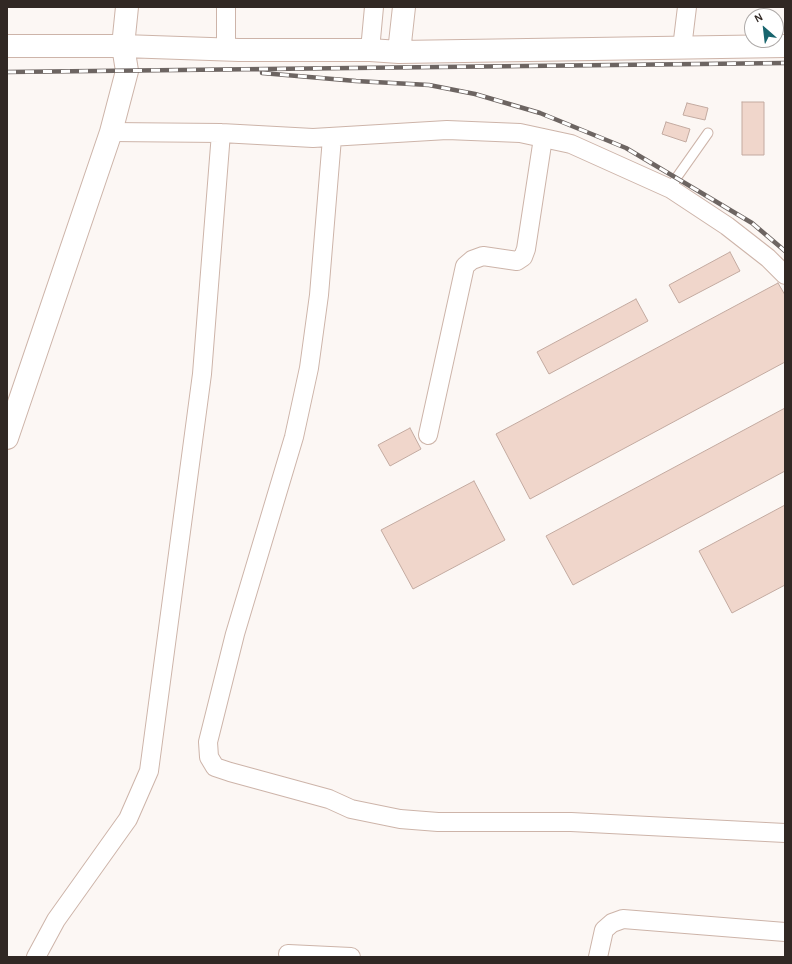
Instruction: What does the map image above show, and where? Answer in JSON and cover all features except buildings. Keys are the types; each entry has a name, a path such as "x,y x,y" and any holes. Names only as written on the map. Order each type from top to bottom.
{"main road":[{"path":"8,431 111,132 127,71 124,46 127,7"},
{"path":"400,52 404,7"},
{"path":"7,46 124,46 226,50 370,50 400,52 785,46"}],"street":[{"path":"226,7 226,50"},
{"path":"370,50 374,7"},
{"path":"682,48 687,7"},
{"path":"111,132 221,132 313,138 447,130 520,133 571,144 671,189 727,226 768,258 785,275"},
{"path":"36,957 56,920 128,819 149,771 202,374 221,132"},
{"path":"332,138 319,296 309,368 294,437 235,634 208,742 209,757 215,767 329,799 351,809 400,819 438,822 571,822 785,832"},
{"path":"428,435 465,266 472,260 483,256 517,261 523,257 526,249 543,138"},
{"path":"598,957 604,930 612,923 623,919 785,932"},
{"path":"288,954 351,957"}],"lane":[{"path":"671,189 677,177 708,133"}],"railway":[{"path":"7,72 785,63"},
{"path":"262,73 356,81 429,85 475,94 540,113 626,148 752,223 785,251"}]}
